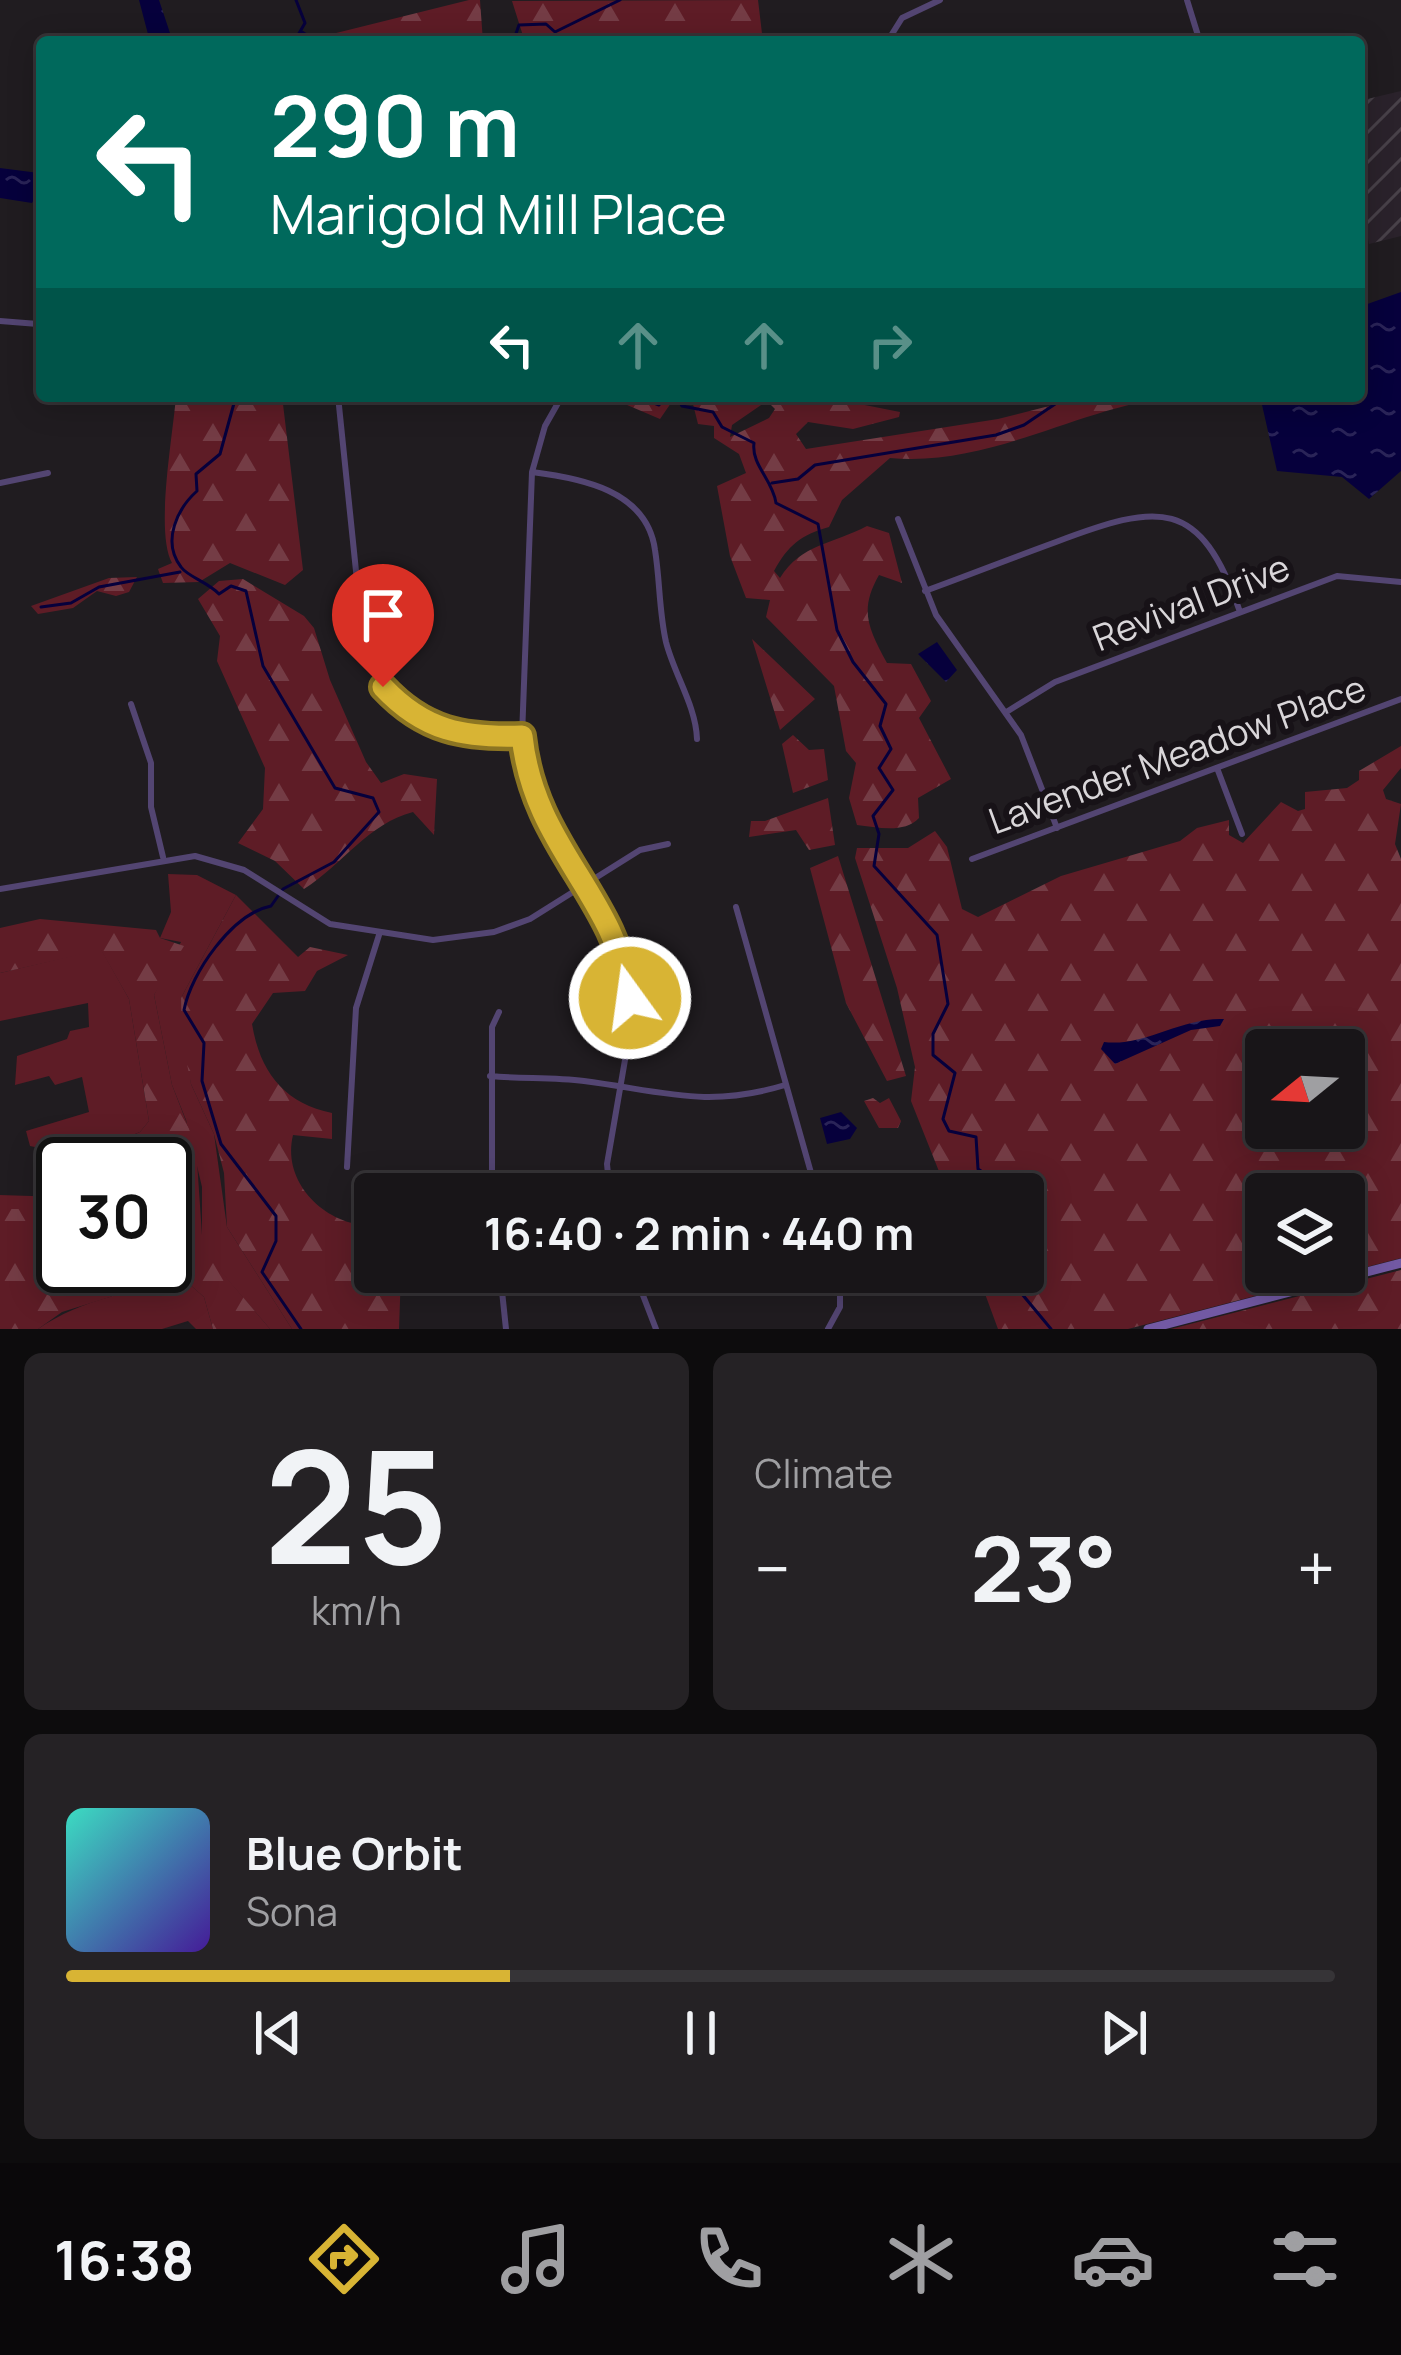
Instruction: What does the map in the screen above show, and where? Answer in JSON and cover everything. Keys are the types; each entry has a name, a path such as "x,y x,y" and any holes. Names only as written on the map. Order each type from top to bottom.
{"main road":[{"path":"1148,1329 1401,1263"}],"street":[{"path":"891,36 902,18 940,0"},
{"path":"1187,0 1198,36"},
{"path":"0,321 36,324"},
{"path":"339,402 363,639 376,676 401,707 435,728 475,737 522,736"},
{"path":"559,402 545,426 532,472 522,736 538,811 612,932 628,984 630,1030 608,1173"},
{"path":"0,483 48,472"},
{"path":"532,472 594,483 623,500 644,522 655,544 664,635 697,739"},
{"path":"925,591 1118,519 1153,515 1183,524 1209,544 1240,612"},
{"path":"898,519 925,591 952,642 1008,711 1057,828"},
{"name":"Revival Drive","path":"1008,711 1042,688 1343,575 1401,582"},
{"name":"Lavender Meadow Place","path":"972,859 1401,699"},
{"path":"131,704 151,763 151,807 163,857"},
{"path":"1217,768 1242,834"},
{"path":"0,889 38,887 163,857 208,858 262,883 330,924 433,940 494,932 530,919 640,850 668,844"},
{"path":"736,908 812,1173"},
{"path":"347,1167 356,1008 379,935"},
{"path":"492,1173 492,1027 499,1012"},
{"path":"490,1076 620,1087 696,1101 728,1100 785,1085"},
{"path":"502,1293 506,1329"},
{"path":"642,1293 656,1329"},
{"path":"828,1329 839,1307 839,1293"}],"shaded area":[{"path":"1401,91 1401,236 1369,244 1365,220 1365,100"}],"green space":[{"path":"469,0 480,0 483,36 324,36"},
{"path":"758,0 762,36 523,36 512,1"},
{"path":"175,402 283,402 303,570 285,585 230,563 199,582 163,583 158,569 172,563 165,529"},
{"path":"620,402 671,402 660,419"},
{"path":"692,402 766,402 732,425 730,437 769,418 775,409 768,402 849,402 900,412 899,417 853,429 808,422 796,434 806,449 998,419 1065,402 1142,402 965,454 890,458 842,500 829,527 796,542 774,571 780,578 808,551 867,526 889,533 902,583 879,575 869,599 868,619 887,663 911,664 931,701 919,718 951,779 918,798 919,818 913,823 898,828 857,825 849,798 856,763 846,751 834,686 766,617 770,600 746,598 730,556 717,486 746,473 739,454 714,438 714,426 698,424"},
{"path":"137,577 129,592 116,596 97,591 73,608 38,614 31,606 109,578"},
{"path":"243,579 304,616 314,628 330,680 366,762 381,783 404,774 437,779 434,835 413,812 397,817 304,889 275,861 238,843 263,809 265,768 217,661 220,636 198,599 219,581"},
{"path":"752,639 815,699 780,730"},
{"path":"793,735 809,750 824,749 828,780 793,793 782,744"},
{"path":"1401,746 1401,768 1383,790 1386,799 1401,804 1395,844 1401,859 1401,1258 1365,1267 1365,1173 1245,1173 1245,1293 1266,1293 1128,1329 998,1329 985,1293 1044,1293 1044,1173 940,1173 911,1101 915,1067 897,988 855,858 857,848 908,848 935,831 947,847 962,909 978,917 1061,876 1180,841 1197,828 1229,820 1229,835 1243,843 1281,802 1298,811 1305,809 1305,792 1347,788 1359,780 1359,771"},
{"path":"828,798 835,845 809,850 796,830 749,837 751,821 765,821"},
{"path":"838,856 906,1076 887,1081 846,1003 810,868"},
{"path":"168,874 197,875 236,895 181,998 191,1084 214,1134 227,1227 292,1329 270,1329 202,1250 202,1187 192,1137 172,1085 154,995 181,942 160,938 171,912"},
{"path":"236,895 298,957 310,947 348,955 317,971 305,991 273,993 252,1024 261,1057 277,1083 300,1102 332,1113 332,1139 293,1135 294,1170 301,1186 325,1211 354,1223 354,1293 400,1293 399,1329 292,1329 227,1227 224,1173 214,1134 191,1084 182,1039 181,998"},
{"path":"40,919 156,930 160,938 184,946 154,995 172,1085 196,1147 203,1250 270,1329 213,1329 204,1297 192,1286 192,1137 129,1137 149,1121 129,999 101,950 0,973 0,928"},
{"path":"101,949 129,999 149,1121 140,1132 128,1137 36,1137 36,1148 30,1146 26,1131 89,1112 82,1077 55,1085 49,1076 15,1085 17,1056 89,1027 88,1003 0,1021 0,973"},
{"path":"873,1098 880,1103 889,1098 901,1121 898,1128 879,1128 864,1101"},
{"path":"0,1195 36,1196 36,1209 0,1209"},
{"path":"0,1209 36,1209 36,1293 123,1293 62,1312 38,1329 0,1329"},
{"path":"1401,1270 1401,1329 1171,1329 1311,1293 1365,1293 1365,1279"},
{"path":"192,1286 204,1297 213,1329 196,1329 188,1321 162,1329 38,1329 110,1297 192,1293"}],"water":[{"path":"139,0 159,0 171,36 148,36"},
{"path":"0,168 36,173 32,203 0,198"},
{"path":"1401,292 1401,471 1369,499 1342,477 1277,471 1261,402 1365,402 1365,305"},
{"path":"937,642 957,670 946,682 918,654"},
{"path":"1224,1019 1220,1026 1191,1030 1115,1064 1101,1049 1104,1042 1134,1040 1193,1022"},
{"path":"841,1112 857,1128 850,1139 827,1144 820,1118"}],"waterway":[{"path":"296,0 305,23 297,36"},
{"path":"515,36 519,25 546,24 555,32 620,0"},
{"path":"302,32 308,36"},
{"path":"234,402 220,454 196,474 197,491 174,526 175,557 184,571 219,594 231,586 246,591 263,666 335,788 373,798 379,812 334,862 283,889 271,906 256,911 228,933 204,963 184,1010 204,1043 202,1081 221,1144 276,1216 276,1241 262,1272 301,1329"},
{"path":"651,402 661,402"},
{"path":"680,402 713,412 722,427 754,443 776,503 818,524 837,630 853,662 886,704 880,726 891,749 879,768 893,790 873,816 879,834 874,866 937,935 948,1004 933,1034 933,1055 955,1073 943,1119 949,1131 976,1137 978,1169 984,1173"},
{"path":"772,483 798,479 815,465 996,435 1024,425 1058,402"},
{"path":"41,607 71,603 99,587 180,572"},
{"path":"1021,1293 1051,1329"}],"route":[{"path":"383,687 419,720 448,733 522,736 538,811 612,932 630,998"}]}
